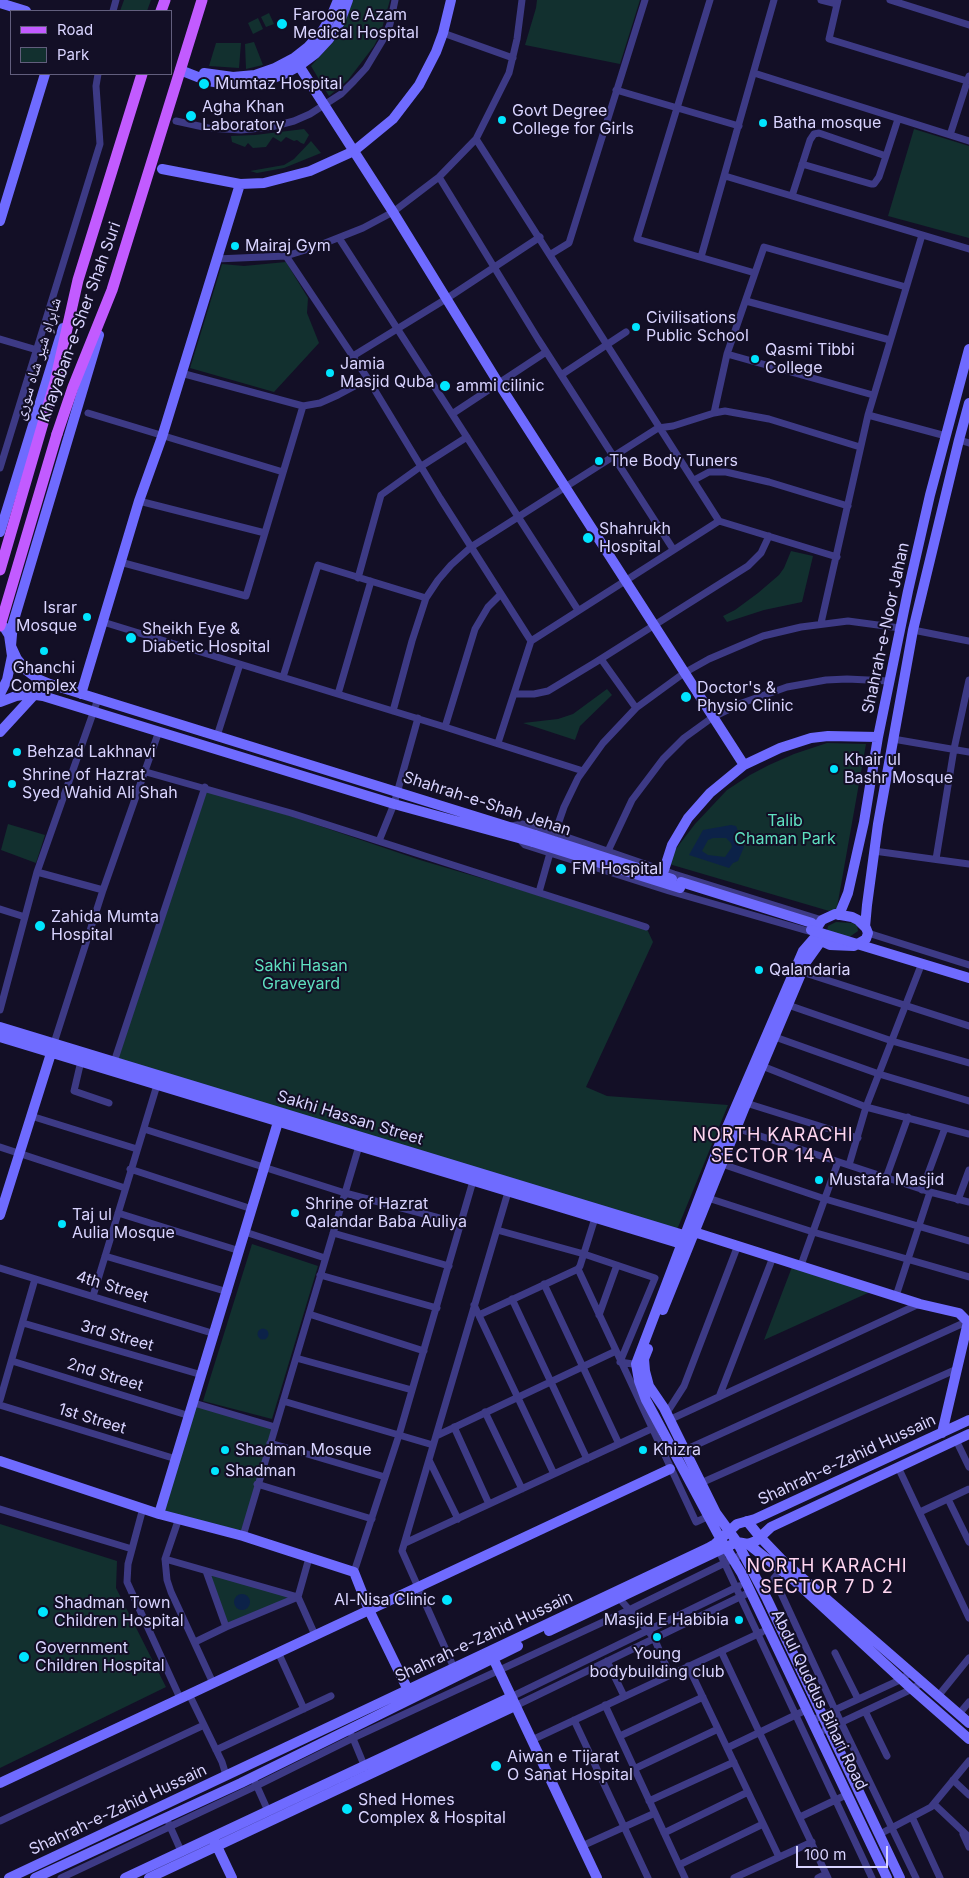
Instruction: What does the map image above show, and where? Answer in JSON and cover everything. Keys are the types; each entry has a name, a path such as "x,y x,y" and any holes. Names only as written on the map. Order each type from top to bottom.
{"main road":[{"name":"Khayaban-e-Sher Shah Suri","path":"0,625 57,434 73,386 112,290 202,0"},
{"name":"Khayaban-e-Sher Shah Suri","path":"0,570 55,382 78,280 142,75"}],"street":[{"path":"296,62 321,33 331,17 338,0"},
{"path":"181,67 212,75 233,77 261,73 296,62 315,54 329,39 340,22 348,0"},
{"path":"176,121 208,128 241,130 271,128 294,121 324,106 354,82 376,53 390,24 395,0"},
{"path":"162,169 240,184 264,183 310,171 354,152 392,120 409,100 429,66 443,33 451,0"},
{"path":"216,259 286,256 339,238 393,212 439,177 476,139 509,73 520,20 522,0"},
{"path":"551,254 568,243 616,90 634,40 645,0"},
{"path":"710,0 637,239 755,273"},
{"path":"700,257 725,176 774,0"},
{"path":"821,0 838,2 829,38 968,79 950,135"},
{"path":"890,0 969,25"},
{"path":"1,7 22,7"},
{"path":"443,33 512,58"},
{"path":"296,62 393,212 499,384 744,765"},
{"path":"754,74 969,141"},
{"path":"0,220 45,75"},
{"path":"0,468 100,144 96,86 98,75"},
{"path":"616,90 739,126"},
{"path":"802,164 874,184 879,177 898,119"},
{"path":"792,196 810,140 816,133 886,156"},
{"path":"476,139 551,254 658,428 694,480 718,520 837,557"},
{"path":"725,176 969,249"},
{"path":"439,177 546,352 673,549"},
{"path":"81,694 138,501 162,437 240,184"},
{"path":"822,623 868,415 922,235"},
{"path":"353,356 540,237"},
{"path":"339,238 578,610"},
{"path":"714,413 727,354 764,247 906,287"},
{"path":"286,256 368,379 420,467 531,641"},
{"name":"شاہراہِ شیر شاہ سوری","path":"0,532 78,280"},
{"path":"0,694 7,680 10,668 13,623 112,290"},
{"path":"746,301 890,340"},
{"path":"562,375 626,332"},
{"path":"0,339 54,355"},
{"name":"Shahrah-e-Noor Jahan","path":"839,915 848,893 864,822 889,681 930,495 969,349"},
{"path":"452,414 546,352"},
{"path":"727,354 874,396"},
{"path":"181,373 303,406 326,400 368,379"},
{"name":"Shahrah-e-Noor Jahan","path":"867,930 878,824 913,630 946,499 958,440 969,403"},
{"path":"120,562 246,596 303,406"},
{"path":"393,711 426,598 438,580 471,547 658,428 673,426 725,411 761,418 860,447"},
{"path":"88,414 283,472"},
{"path":"868,415 946,436"},
{"path":"358,578 381,495 467,437"},
{"path":"958,440 969,443"},
{"path":"694,480 709,472 726,472 769,482 848,506"},
{"path":"930,495 946,499"},
{"path":"138,501 265,533"},
{"path":"498,743 531,641 718,520"},
{"path":"514,694 534,694 548,691 602,659 748,566 761,553 769,536"},
{"path":"283,677 318,565 426,598"},
{"path":"338,694 371,581"},
{"path":"908,591 922,593"},
{"path":"445,726 475,629 488,607 501,594"},
{"path":"555,833 564,807 583,771 604,743 636,708 684,672 708,659 762,636 822,623 848,621 900,628"},
{"path":"103,622 445,726 583,771"},
{"name":"Shahrah-e-Shah Jehan","path":"0,625 4,627 9,635 11,646 17,659 26,670 38,679 81,694 511,826 534,838 811,930 969,978"},
{"path":"913,630 969,641"},
{"path":"602,659 636,708"},
{"path":"217,736 240,664"},
{"path":"608,851 632,800 663,759 684,738 713,717 786,687 826,680 889,681"},
{"path":"936,859 954,749 969,680"},
{"path":"0,732 34,695"},
{"name":"Shahrah-e-Shah Jehan","path":"0,702 16,696 34,695 94,711 394,804 518,838 534,838 969,971"},
{"path":"0,1010 37,872 98,699"},
{"path":"379,842 394,804 418,718"},
{"path":"0,1215 103,890 159,731"},
{"path":"664,870 672,845 688,818 710,792 744,765 780,748 811,738 828,736 878,738"},
{"path":"893,739 969,752"},
{"path":"146,772 205,788 646,927"},
{"path":"114,1062 205,788"},
{"path":"864,822 878,824"},
{"path":"511,826 523,824 555,833 674,874 822,920 835,914 852,917 867,930 969,965"},
{"path":"518,838 525,845 817,937 830,945 854,946 969,982"},
{"path":"874,851 969,864"},
{"path":"539,892 550,853"},
{"path":"37,872 103,890"},
{"path":"669,891 674,874"},
{"path":"0,909 25,917"},
{"path":"688,1239 708,1198 746,1103 817,937 822,920"},
{"path":"854,946 866,939 867,930"},
{"path":"620,1362 640,1365 688,1239 718,1148 803,951 817,937"},
{"path":"849,1165 866,1107 920,968"},
{"path":"802,972 969,1026"},
{"path":"788,1005 892,1040 969,1063"},
{"name":"Sakhi Hassan Street","path":"0,1027 81,1061 157,1085 596,1218 688,1239"},
{"path":"774,1037 879,1074 969,1100"},
{"name":"Sakhi Hassan Street","path":"0,1038 114,1062 688,1239"},
{"path":"81,1061 74,1091 108,1103"},
{"path":"762,1066 866,1107 969,1134"},
{"path":"93,1296 157,1085"},
{"path":"746,1103 858,1138"},
{"path":"32,1116 137,1149"},
{"path":"886,1178 908,1117"},
{"path":"159,1514 228,1292 278,1122"},
{"path":"736,1128 922,1190 969,1202"},
{"path":"922,1190 945,1128"},
{"path":"144,1130 345,1193 462,1224"},
{"path":"243,1536 359,1146"},
{"path":"0,1147 125,1188"},
{"path":"801,1265 838,1162"},
{"path":"722,1164 825,1199 969,1241"},
{"path":"130,1169 252,1209"},
{"path":"958,1200 969,1170"},
{"path":"408,1690 369,1610 354,1572 399,1435 473,1181"},
{"path":"454,1668 402,1552 508,1192"},
{"path":"896,1296 930,1192"},
{"path":"708,1198 813,1232 969,1277"},
{"path":"118,1213 240,1251"},
{"path":"479,1315 578,1269 596,1218"},
{"path":"497,1230 584,1254 655,1278 620,1362"},
{"path":"245,1232 325,1258"},
{"path":"333,1233 449,1266"},
{"path":"688,1239 738,1246 773,1256 920,1304 959,1314 968,1321"},
{"path":"668,1417 684,1386 738,1246"},
{"path":"105,1256 228,1292"},
{"path":"719,1397 773,1256"},
{"path":"599,1316 617,1265"},
{"name":"4th Street","path":"0,1268 215,1334"},
{"path":"578,1269 696,1522 709,1516"},
{"path":"320,1275 437,1308"},
{"path":"0,1400 35,1279"},
{"path":"544,1284 619,1444"},
{"path":"512,1299 587,1459"},
{"path":"668,1417 719,1397 920,1304"},
{"path":"474,1305 554,1474"},
{"path":"309,1314 424,1350"},
{"path":"942,1433 968,1321"},
{"path":"685,1450 968,1321"},
{"name":"3rd Street","path":"23,1322 202,1375"},
{"path":"436,1436 517,1396 616,1351"},
{"path":"296,1358 412,1390"},
{"name":"2nd Street","path":"12,1361 190,1416"},
{"name":"Abdul Quddus Bihari Road","path":"640,1365 649,1386 668,1417 716,1513 730,1532 742,1543 743,1554 823,1715 900,1878"},
{"name":"Abdul Quddus Bihari Road","path":"640,1365 639,1381 646,1400 709,1516 720,1545 769,1629 888,1878"},
{"path":"701,1484 957,1369"},
{"path":"283,1401 433,1445"},
{"path":"194,1403 276,1427"},
{"name":"1st Street","path":"0,1404 176,1459"},
{"path":"485,1412 522,1489"},
{"name":"Shahrah-e-Zahid Hussain","path":"35,1878 168,1821 241,1783 255,1781 352,1734 473,1668 619,1598 720,1545 737,1524 755,1519 969,1420"},
{"path":"454,1427 489,1504"},
{"path":"405,1543 652,1429"},
{"name":"Shahrah-e-Zahid Hussain","path":"9,1878 236,1770 720,1545 742,1543 760,1537 771,1527 969,1434"},
{"path":"956,1440 969,1466"},
{"path":"270,1443 385,1477"},
{"path":"429,1460 458,1519"},
{"path":"0,1461 159,1514 243,1536 354,1572"},
{"path":"898,1467 969,1618"},
{"path":"0,1783 670,1469"},
{"path":"257,1484 372,1519"},
{"path":"920,1512 969,1489"},
{"path":"948,1499 969,1542"},
{"path":"143,1508 128,1564 127,1582 185,1696 204,1725 226,1775"},
{"path":"0,1509 132,1550"},
{"path":"178,1518 166,1560 167,1580 214,1683"},
{"path":"747,1521 784,1562 812,1584 969,1723"},
{"path":"742,1543 781,1570 969,1739"},
{"path":"364,1765 352,1734 499,1670 629,1610 743,1554"},
{"path":"309,1558 298,1597 315,1635"},
{"path":"166,1560 298,1597"},
{"path":"781,1570 774,1578 916,1878"},
{"path":"206,1571 226,1627"},
{"path":"149,1878 268,1811 364,1765 607,1661 740,1597 744,1588"},
{"path":"740,1597 744,1588"},
{"path":"126,1878 181,1851 215,1842 513,1702 647,1631 744,1588"},
{"path":"194,1642 298,1597"},
{"path":"740,1597 872,1878"},
{"path":"619,1598 654,1638 670,1675"},
{"path":"532,1740 769,1629"},
{"path":"499,1670 520,1637"},
{"path":"721,1651 827,1876 818,1878"},
{"path":"278,1652 304,1709"},
{"path":"835,1653 858,1699"},
{"path":"493,1658 597,1878"},
{"path":"939,1695 969,1658"},
{"path":"607,1661 624,1696"},
{"path":"688,1666 779,1857"},
{"path":"444,1674 473,1668 499,1670"},
{"path":"813,1720 902,1679 911,1672"},
{"path":"819,1733 923,1682"},
{"path":"216,1750 331,1696"},
{"path":"620,1736 703,1696"},
{"path":"959,1714 969,1702"},
{"path":"605,1705 685,1878"},
{"path":"727,1748 808,1709"},
{"path":"865,1711 887,1756"},
{"path":"574,1720 648,1878"},
{"path":"0,1821 204,1725"},
{"path":"634,1769 718,1729"},
{"path":"880,1834 934,1804 969,1761"},
{"path":"649,1801 734,1762"},
{"path":"236,1770 241,1783"},
{"path":"953,1780 969,1795"},
{"path":"61,1878 168,1821 255,1781 268,1811"},
{"path":"664,1833 748,1792"},
{"path":"800,1816 848,1794"},
{"path":"934,1804 969,1837"},
{"path":"582,1846 655,1813"},
{"path":"912,1817 940,1878"},
{"path":"168,1821 181,1851"},
{"path":"679,1865 763,1824"},
{"path":"961,1830 969,1847"},
{"path":"215,1842 232,1878"},
{"path":"734,1878 743,1876 812,1842"}],"green space":[{"path":"124,0 151,0 147,10 120,10"},
{"path":"353,0 390,0 381,32 374,46 348,80 329,96 311,66 334,41 346,20"},
{"path":"537,0 640,0 620,64 525,45"},
{"path":"269,13 274,24 266,27 261,17"},
{"path":"258,18 263,29 253,34 248,23"},
{"path":"254,42 263,65 246,69 245,44"},
{"path":"216,43 241,43 239,68 209,66"},
{"path":"304,129 309,135 304,144 286,137 281,142 273,137 266,147 253,148 248,143 245,147 232,142 231,136 255,135"},
{"path":"914,129 969,146 969,238 888,216"},
{"path":"311,141 321,153 284,168 257,173 250,171 284,165 294,159"},
{"path":"286,262 308,298 307,313 319,343 274,392 190,368 222,264 244,266"},
{"path":"791,551 813,556 802,602 764,610 727,622 723,616 735,610 779,575"},
{"path":"607,689 612,695 580,726 575,740 523,723 558,719 573,714"},
{"name":"Talib Chaman Park","path":"827,743 866,744 836,913 669,864 672,854 695,824 727,790 769,765"},
{"name":"Sakhi Hasan Graveyard","path":"205,787 420,860 646,927 653,942 586,1087 607,1096 728,1105 672,1242 111,1071"},
{"path":"8,824 45,835 36,863 1,850"},
{"path":"836,922 857,925 858,931 848,938 827,931 828,926"},
{"path":"252,1244 318,1266 272,1419 203,1401"},
{"path":"792,1267 870,1292 764,1340"},
{"path":"194,1403 275,1427 243,1536 159,1514"},
{"path":"0,1524 117,1561 116,1588 166,1687 0,1768"},
{"path":"206,1571 298,1597 226,1627"}],"water":[{"path":"731,825 736,826 744,847 738,861 729,868 689,855 703,830","holes":["726,838 732,847 725,857 708,855 702,851 708,840"]},
{"path":"263,1328 269,1334 263,1340 257,1334"},
{"path":"239,1594 245,1594 250,1599 248,1608 239,1610 234,1605 234,1599"}],"place":[{"name":"Farooq e Azam Medical Hospital","path":"282,24"},
{"name":"Mumtaz Hospital","path":"204,84"},
{"name":"Agha Khan Laboratory","path":"191,116"},
{"name":"Govt Degree College for Girls","path":"502,120"},
{"name":"Batha mosque","path":"763,123"},
{"name":"Mairaj Gym","path":"235,246"},
{"name":"Civilisations Public School","path":"636,327"},
{"name":"Qasmi Tibbi College","path":"755,359"},
{"name":"Jamia Masjid Quba","path":"330,373"},
{"name":"ammi cilinic","path":"445,386"},
{"name":"The Body Tuners","path":"599,461"},
{"name":"Shahrukh Hospital","path":"588,538"},
{"name":"Israr Mosque","path":"87,617"},
{"name":"Sheikh Eye & Diabetic Hospital","path":"131,638"},
{"name":"Ghanchi Complex","path":"44,651"},
{"name":"Doctor's & Physio Clinic","path":"686,697"},
{"name":"Behzad Lakhnavi","path":"17,752"},
{"name":"Khair ul Bashr Mosque","path":"834,769"},
{"name":"Shrine of Hazrat Syed Wahid Ali Shah","path":"12,784"},
{"name":"FM Hospital","path":"561,869"},
{"name":"Zahida Mumta Hospital","path":"40,926"},
{"name":"Qalandaria","path":"759,970"},
{"name":"Mustafa Masjid","path":"819,1180"},
{"name":"Shrine of Hazrat Qalandar Baba Auliya","path":"295,1213"},
{"name":"Taj ul Aulia Mosque","path":"62,1224"},
{"name":"Shadman Mosque","path":"225,1450"},
{"name":"Khizra","path":"643,1450"},
{"name":"Shadman","path":"215,1471"},
{"name":"Al-Nisa Clinic","path":"447,1600"},
{"name":"Shadman Town Children Hospital","path":"43,1612"},
{"name":"Masjid E Habibia","path":"739,1620"},
{"name":"Young bodybuilding club","path":"657,1637"},
{"name":"Government Children Hospital","path":"24,1657"},
{"name":"Aiwan e Tijarat O Sanat Hospital","path":"496,1766"},
{"name":"Shed Homes Complex & Hospital","path":"347,1809"}],"district":[{"name":"NORTH KARACHI SECTOR 14 A","path":"773,1146"},
{"name":"NORTH KARACHI SECTOR 7 D 2","path":"827,1577"}]}
